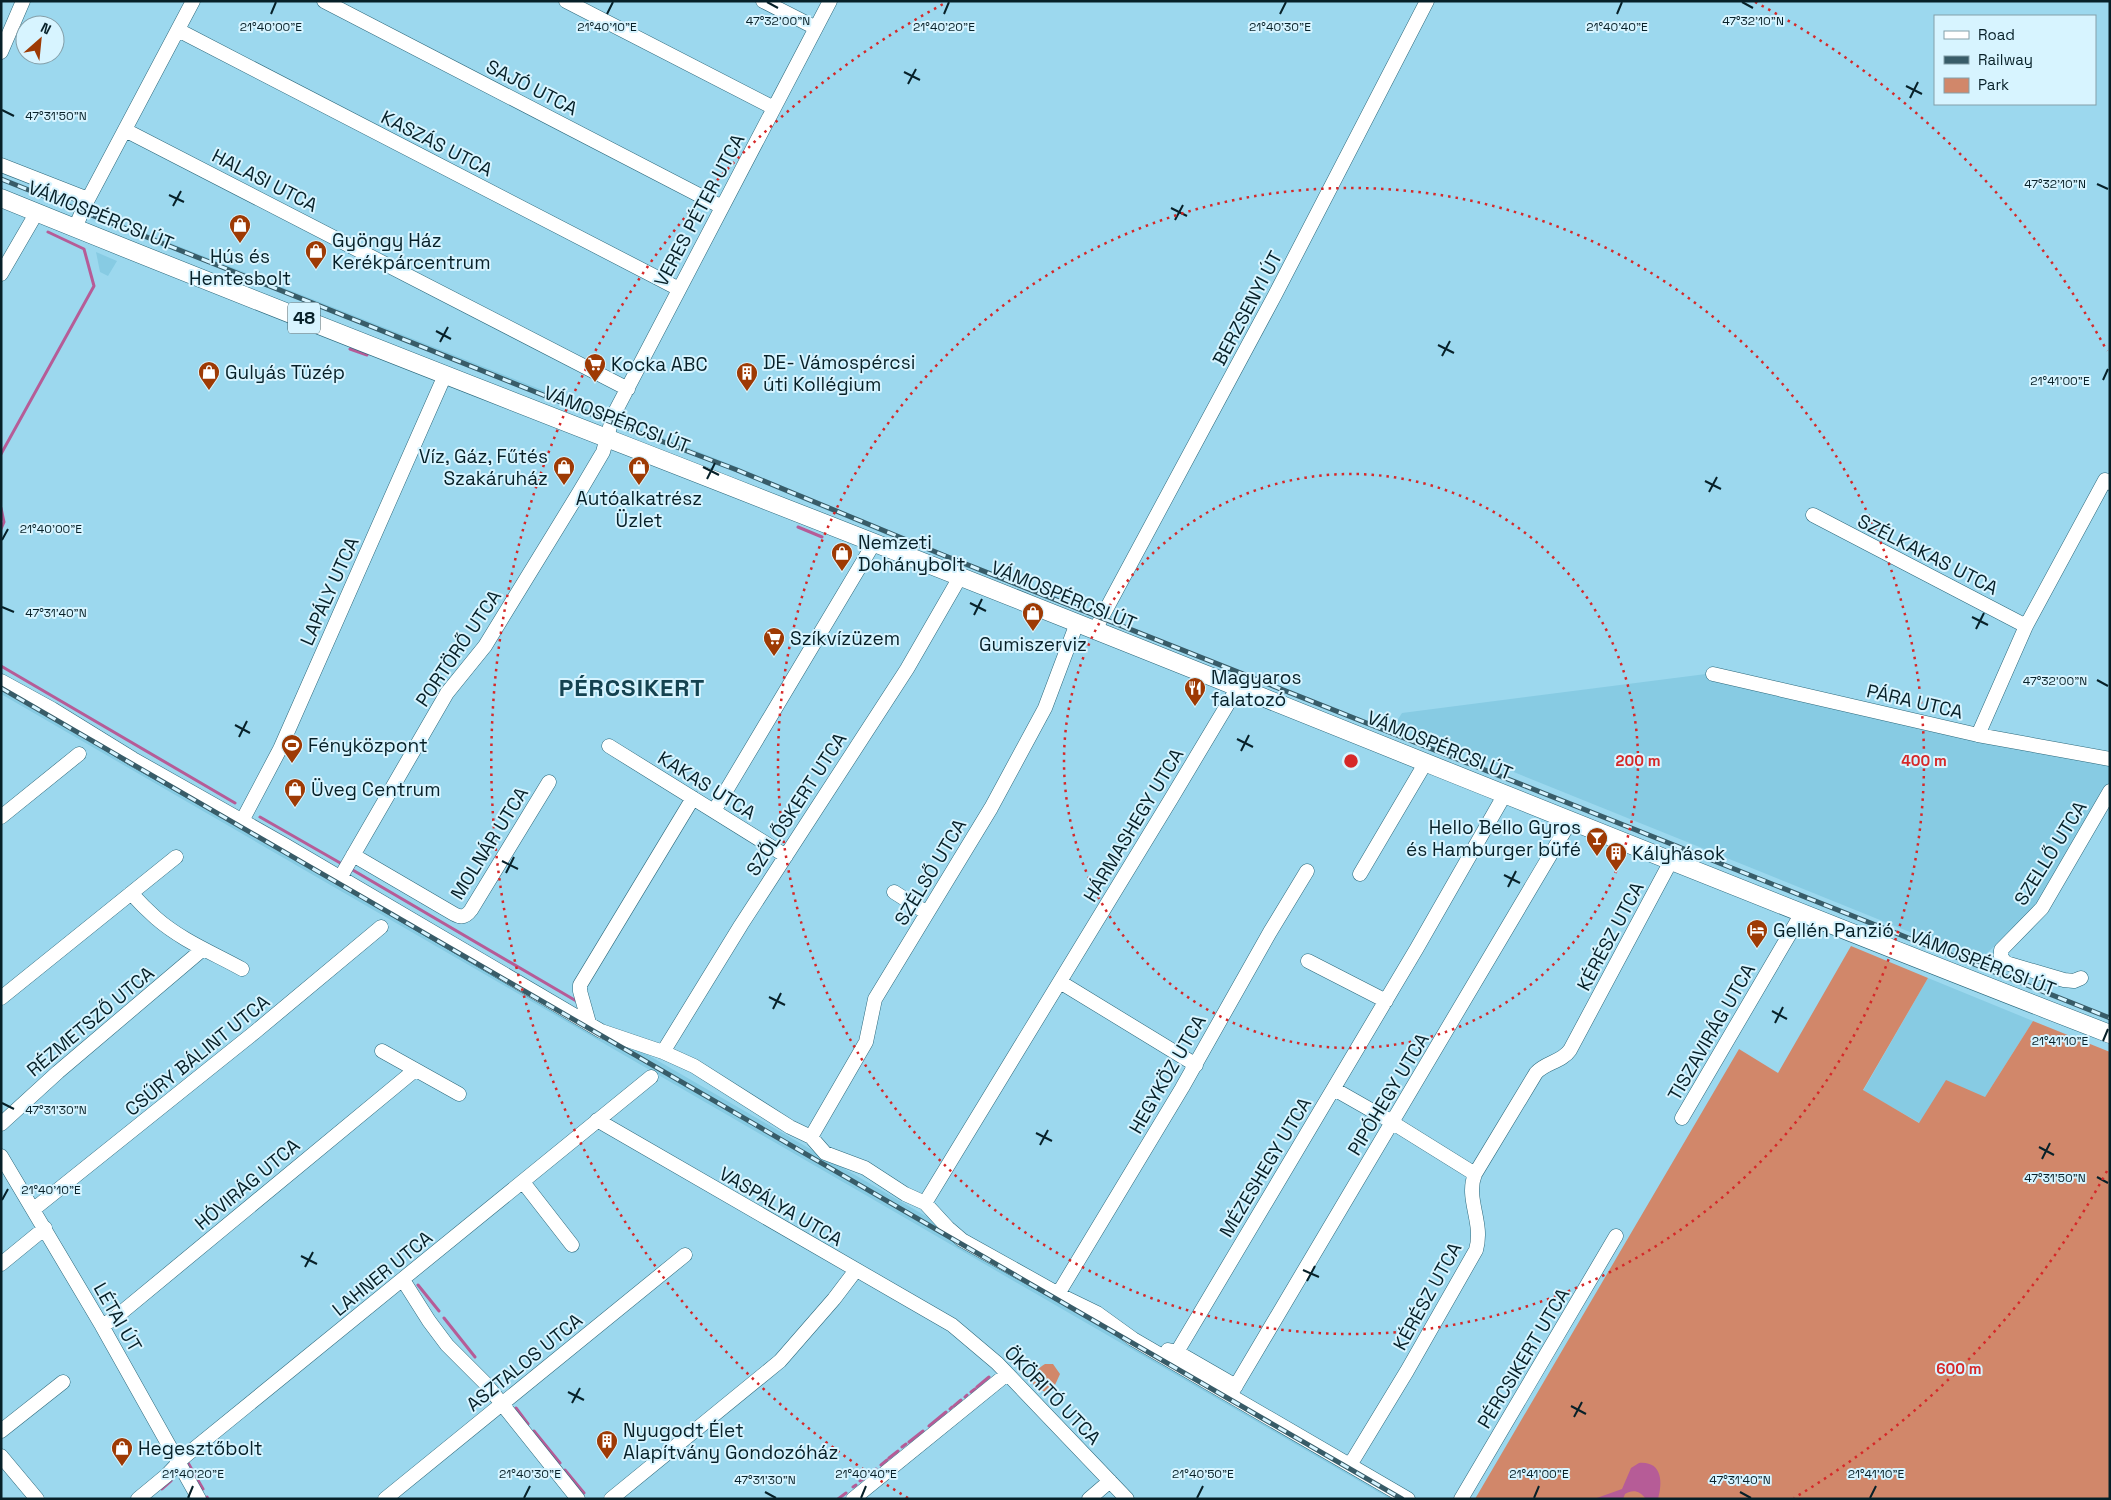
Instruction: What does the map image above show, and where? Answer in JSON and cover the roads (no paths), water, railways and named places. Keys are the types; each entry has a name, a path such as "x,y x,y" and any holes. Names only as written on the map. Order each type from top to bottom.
{"main road":[{"name":"VÁMOSPÉRCSI ÚT","path":"1,198 606,439 874,542 1671,861 2110,1034"}],"street":[{"path":"1,52 23,1"},
{"path":"75,228 88,199 193,1"},
{"name":"SAJÓ UTCA","path":"324,1 722,207"},
{"path":"566,1 774,108"},
{"path":"763,1 816,28"},
{"name":"VERES PÉTER UTCA","path":"606,439 613,416 830,1"},
{"name":"BERZSENYI ÚT","path":"1095,630 1276,295 1427,1"},
{"name":"KASZÁS UTCA","path":"178,30 680,289"},
{"name":"HALASI UTCA","path":"125,130 628,388"},
{"name":"VÁMOSPÉRCSI ÚT","path":"1,165 88,199"},
{"path":"1,274 37,212"},
{"name":"LAPÁLY UTCA","path":"242,821 280,749 445,375"},
{"name":"PORTÖRŐ UTCA","path":"340,878 448,693 482,650 602,455 606,439"},
{"path":"1978,735 2026,626 2107,481"},
{"name":"SZÉLKAKAS UTCA","path":"1813,515 2026,626"},
{"path":"714,811 874,542"},
{"name":"SZŐLŐSKERT UTCA","path":"663,1052 786,856 907,669 960,577"},
{"name":"SZÉLSŐ UTCA","path":"811,1137 866,1040 875,999 991,808 1046,705 1078,623"},
{"name":"PÁRA UTCA","path":"1713,674 1978,735 2110,759"},
{"path":"1,681 612,1036 663,1052 694,1066 784,1124 811,1137 825,1153 842,1161 865,1168 905,1194 925,1203 953,1233 1058,1294 1097,1313 1152,1350 1233,1390"},
{"name":"HÁRMASHEGY UTCA","path":"925,1203 1238,687"},
{"name":"KAKAS UTCA","path":"609,746 786,856"},
{"path":"1,817 79,754"},
{"path":"1360,874 1426,762"},
{"name":"MOLNÁR UTCA","path":"353,855 454,914 460,917 465,916 471,910 549,782"},
{"name":"SZELLŐ UTCA","path":"2081,978 2074,981 2064,980 2006,962 2001,957 2001,950 2042,908 2110,791"},
{"name":"MÉZESHEGY UTCA","path":"1177,1352 1386,1001 1505,794"},
{"path":"589,1023 580,985 693,798"},
{"name":"PIPÓHEGY UTCA","path":"1233,1390 1571,820"},
{"path":"1,998 176,857"},
{"name":"KÉRÉSZ UTCA","path":"1350,1465 1476,1250 1479,1228 1472,1192 1476,1174 1536,1073 1546,1064 1563,1057 1570,1050 1671,861"},
{"name":"HEGYKÖZ UTCA","path":"1058,1294 1196,1065 1243,978 1307,871"},
{"path":"894,892 928,913"},
{"path":"131,893 162,923 204,949 242,969"},
{"name":"TISZAVIRÁG UTCA","path":"1682,1118 1802,913"},
{"name":"CSŰRY BÁLINT UTCA","path":"34,1209 255,1032 381,927"},
{"name":"RÉZMETSZŐ UTCA","path":"1,1124 58,1072 204,949"},
{"path":"1308,961 1386,1001"},
{"path":"1060,982 1196,1065"},
{"path":"382,1051 459,1094"},
{"name":"HÓVIRÁG UTCA","path":"102,1326 116,1317 415,1070"},
{"name":"LAHNER UTCA","path":"138,1499 178,1462 650,1077"},
{"path":"1334,1089 1476,1174"},
{"name":"VASPÁLYA UTCA","path":"597,1120 947,1322"},
{"name":"LÉTAI ÚT","path":"1,1156 102,1326 198,1499"},
{"path":"523,1182 572,1245"},
{"path":"1,1264 45,1228"},
{"name":"PÉRCSIKERT UTCA","path":"1461,1499 1616,1236"},
{"name":"ASZTALOS UTCA","path":"385,1499 685,1255"},
{"path":"611,1499 780,1362 834,1299 856,1270"},
{"path":"403,1280 429,1321 448,1345 486,1384 578,1499"},
{"name":"ÖKÖRITÓ UTCA","path":"947,1322 975,1344 1007,1374 1127,1499"},
{"path":"1152,1350 1177,1352 1350,1465 1408,1499"},
{"path":"853,1499 1007,1374"},
{"path":"1,1431 63,1382"},
{"path":"1,1456 37,1499"},
{"path":"1089,1499 1110,1482"}],"waterway":[{"path":"1,454 94,286 84,249 48,232"},
{"path":"350,349 367,355"},
{"path":"1,508 4,522 1,529"},
{"path":"798,527 822,537"},
{"path":"1,666 235,803"},
{"path":"260,817 342,864"},
{"path":"351,869 578,1002"},
{"path":"418,1285 439,1311"},
{"path":"444,1318 475,1357"},
{"path":"977,1387 989,1377"},
{"path":"971,1392 975,1389"},
{"path":"954,1406 961,1400"},
{"path":"516,1408 528,1424"},
{"path":"929,1426 946,1412"},
{"path":"534,1431 560,1463"},
{"path":"909,1442 923,1431"},
{"path":"902,1447 906,1444"},
{"path":"889,1458 898,1451"},
{"path":"881,1465 887,1460"},
{"path":"187,1461 203,1489"},
{"path":"867,1475 876,1469"},
{"path":"565,1470 584,1493"},
{"path":"860,1481 866,1477"},
{"path":"162,1489 171,1481"},
{"path":"838,1499 846,1493"}],"railway":[{"path":"1,179 611,422 737,470 943,555 2110,1018"},
{"path":"1,688 1402,1499"}],"place":[{"name":"Hús és Hentesbolt","path":"240,244"},
{"name":"Gyöngy Ház Kerékpárcentrum","path":"316,270"},
{"name":"Kocka ABC","path":"595,383"},
{"name":"Gulyás Tüzép","path":"209,391"},
{"name":"DE- Vámospércsi úti Kollégium","path":"747,392"},
{"name":"Víz, Gáz, Fűtés Szakáruház","path":"564,486"},
{"name":"Autóalkatrész Üzlet","path":"639,486"},
{"name":"Nemzeti Dohánybolt","path":"842,572"},
{"name":"Gumiszerviz","path":"1033,632"},
{"name":"Szíkvízüzem","path":"774,657"},
{"name":"Magyaros falatozó","path":"1195,707"},
{"name":"Fényközpont","path":"292,764"},
{"name":"Üveg Centrum","path":"295,808"},
{"name":"Hello Bello Gyros és Hamburger büfé","path":"1597,857"},
{"name":"Kályhások","path":"1616,872"},
{"name":"Gellén Panzió","path":"1757,949"},
{"name":"Nyugodt Élet Alapítvány Gondozóház","path":"607,1460"},
{"name":"Hegesztőbolt","path":"122,1467"}],"district":[{"name":"PÉRCSIKERT","path":"632,688"}]}
